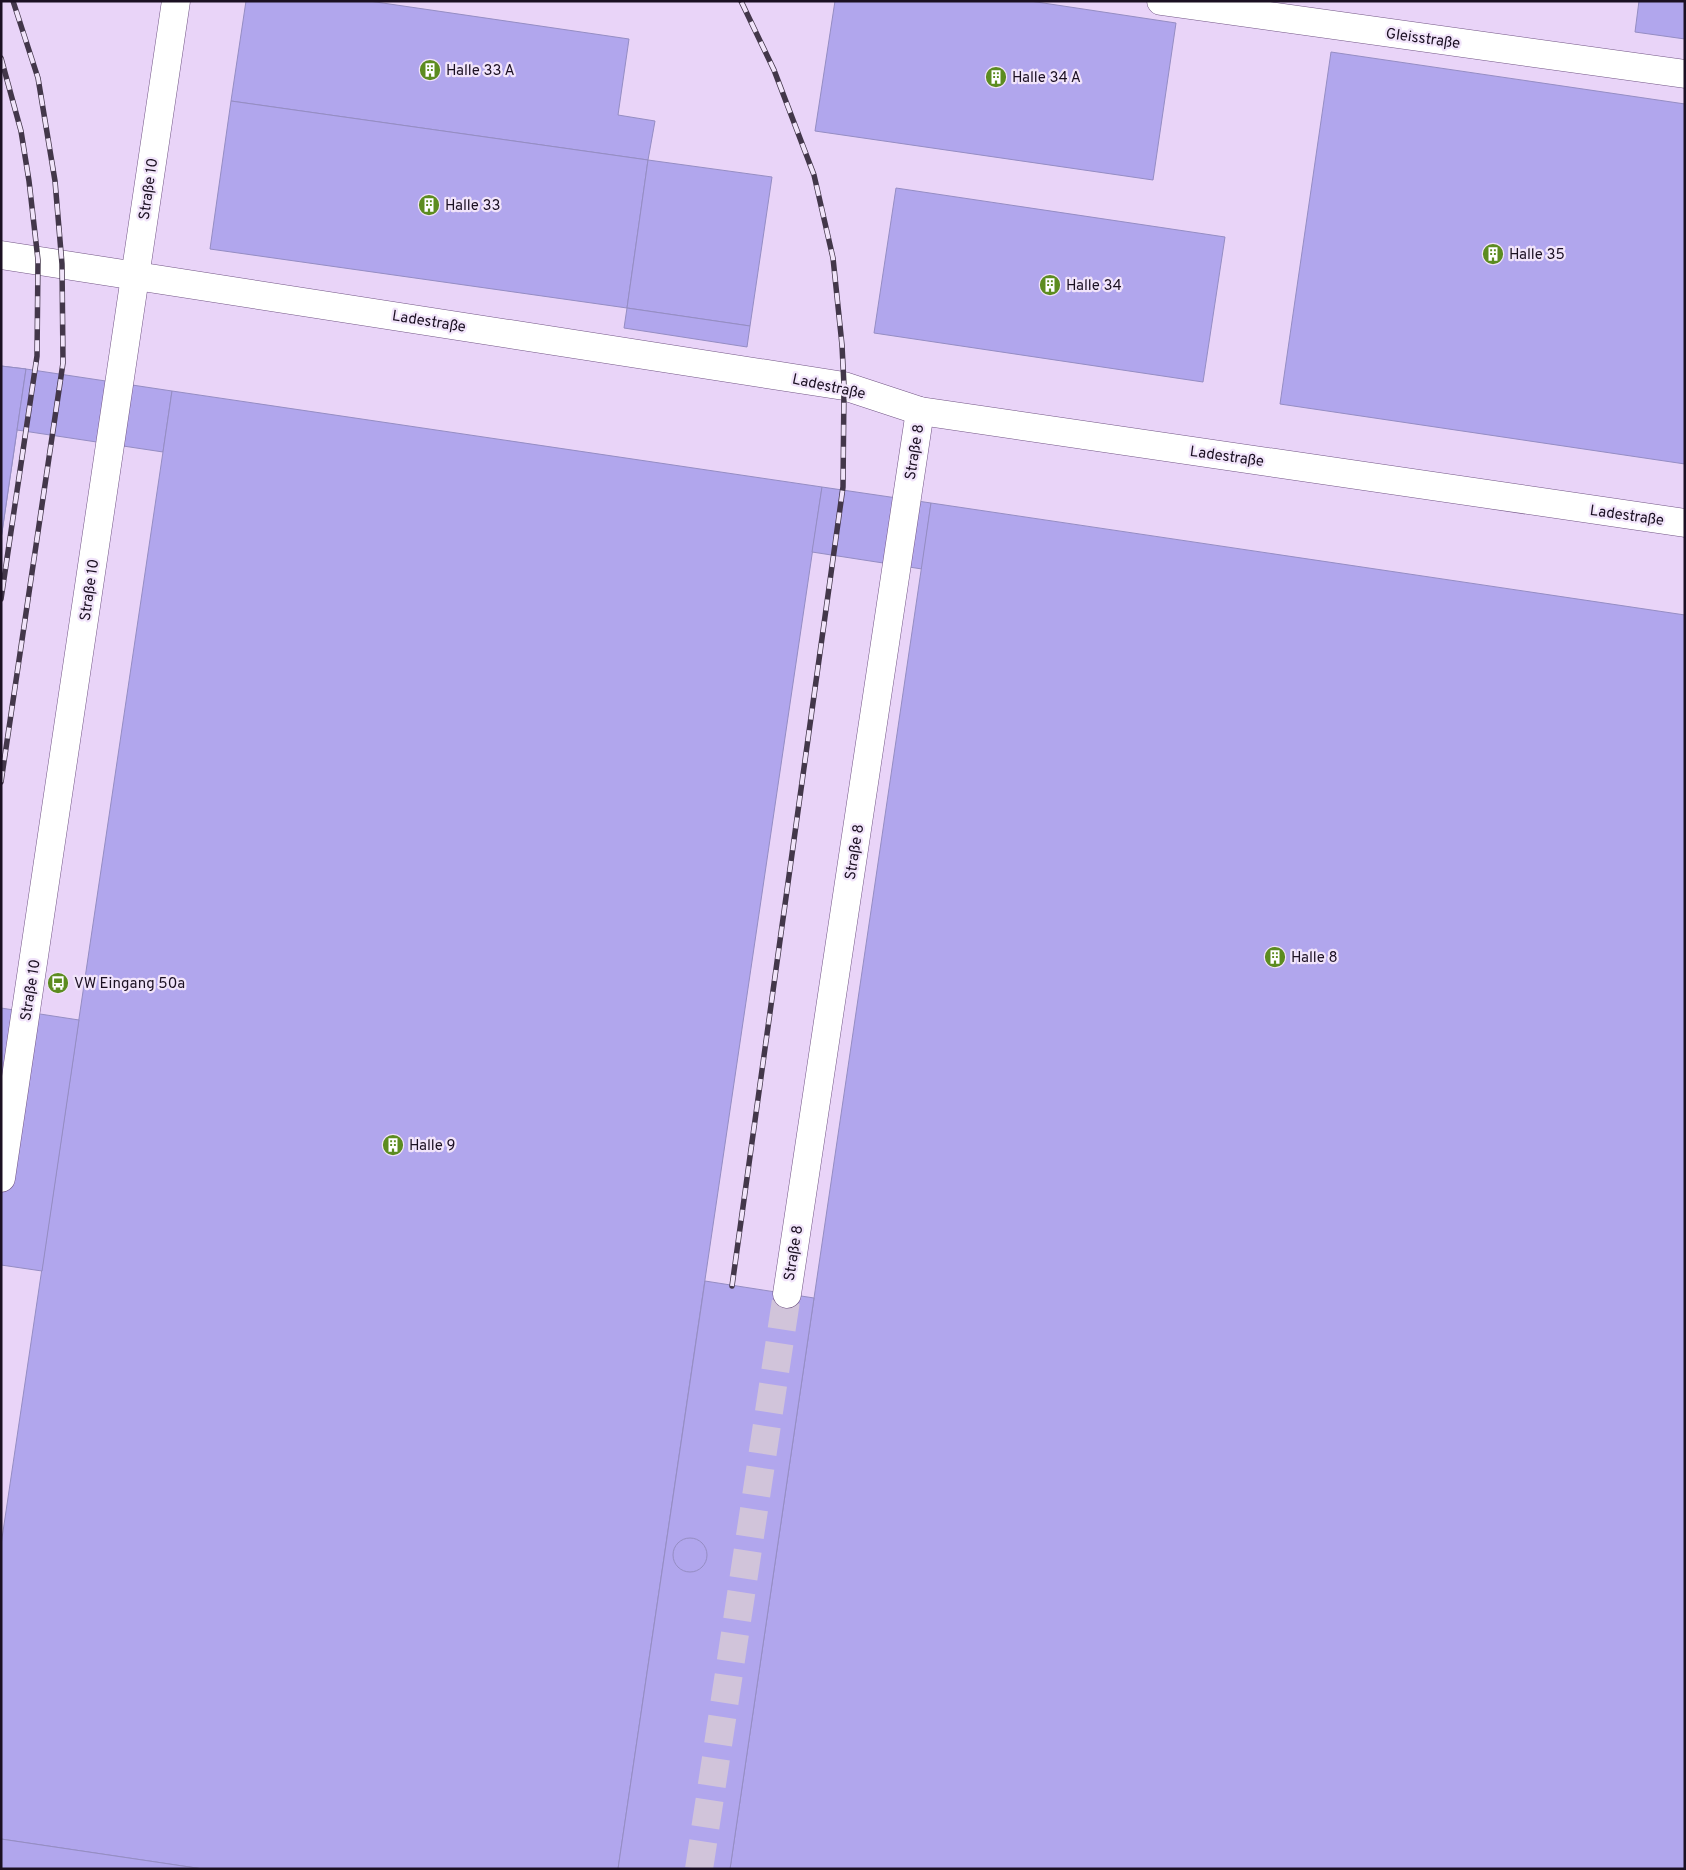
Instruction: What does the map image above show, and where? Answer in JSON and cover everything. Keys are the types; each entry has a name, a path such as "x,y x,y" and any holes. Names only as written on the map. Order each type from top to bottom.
{"street":[{"name":"Straße 10","path":"1,1178 176,1"},
{"name":"Gleisstraße","path":"1161,1 1685,74"},
{"name":"Ladestraße","path":"1,255 136,274 844,386 920,411 1685,523"},
{"name":"Straße 8","path":"787,1294 920,411"}],"shaded area":[{"path":"1,1 1685,1 1685,1869 1,1869"}],"building":[{"name":"Halle 33 A","path":"246,1 369,1 629,39 618,115 655,121 648,160 231,101"},
{"name":"Halle 34 A","path":"835,1 1030,1 1176,23 1153,180 815,131"},
{"path":"1639,1 1685,1 1685,39 1635,32"},
{"name":"Halle 35","path":"1331,52 1685,104 1685,464 1280,404"},
{"name":"Halle 33","path":"231,101 648,160 627,308 210,249"},
{"path":"648,160 772,177 750,326 627,308"},
{"name":"Halle 34","path":"896,188 1225,237 1203,382 874,333"},
{"path":"627,308 750,326 747,347 624,328"},
{"path":"1,366 26,369 1,539"},
{"path":"1,366 26,369 1,539"},
{"path":"26,369 172,391 163,452 17,430"},
{"name":"Halle 9","path":"172,391 822,487 618,1869 203,1869 1,1839 1,1545"},
{"path":"822,487 931,503 922,569 812,552"},
{"name":"Halle 8","path":"931,503 1685,615 1685,1869 730,1869"},
{"path":"1,1008 79,1020 42,1271 1,1265"},
{"path":"705,1281 814,1298 730,1869 618,1869"},
{"path":"690,1538 697,1539 702,1543 706,1548 706,1562 702,1567 697,1571 690,1572 683,1571 678,1567 674,1562 673,1555 674,1548 678,1543 683,1539"},
{"path":"1,1839 203,1869 1,1869"}],"tunnel":[{"path":"699,1869 787,1294"}],"railway":[{"path":"1,782 63,363 62,264 55,181 38,78 13,1"},
{"path":"732,1286 843,487 844,386 842,345 833,258 814,175 774,70 741,1"},
{"path":"1,58 21,131 38,260 37,356 1,599"}],"place":[{"name":"Halle 33 A","path":"430,70"},
{"name":"Halle 34 A","path":"996,77"},
{"name":"Halle 33","path":"429,205"},
{"name":"Halle 35","path":"1493,254"},
{"name":"Halle 34","path":"1050,285"},
{"name":"Halle 8","path":"1275,957"},
{"name":"VW Eingang 50a","path":"58,983"},
{"name":"Halle 9","path":"393,1145"}]}
